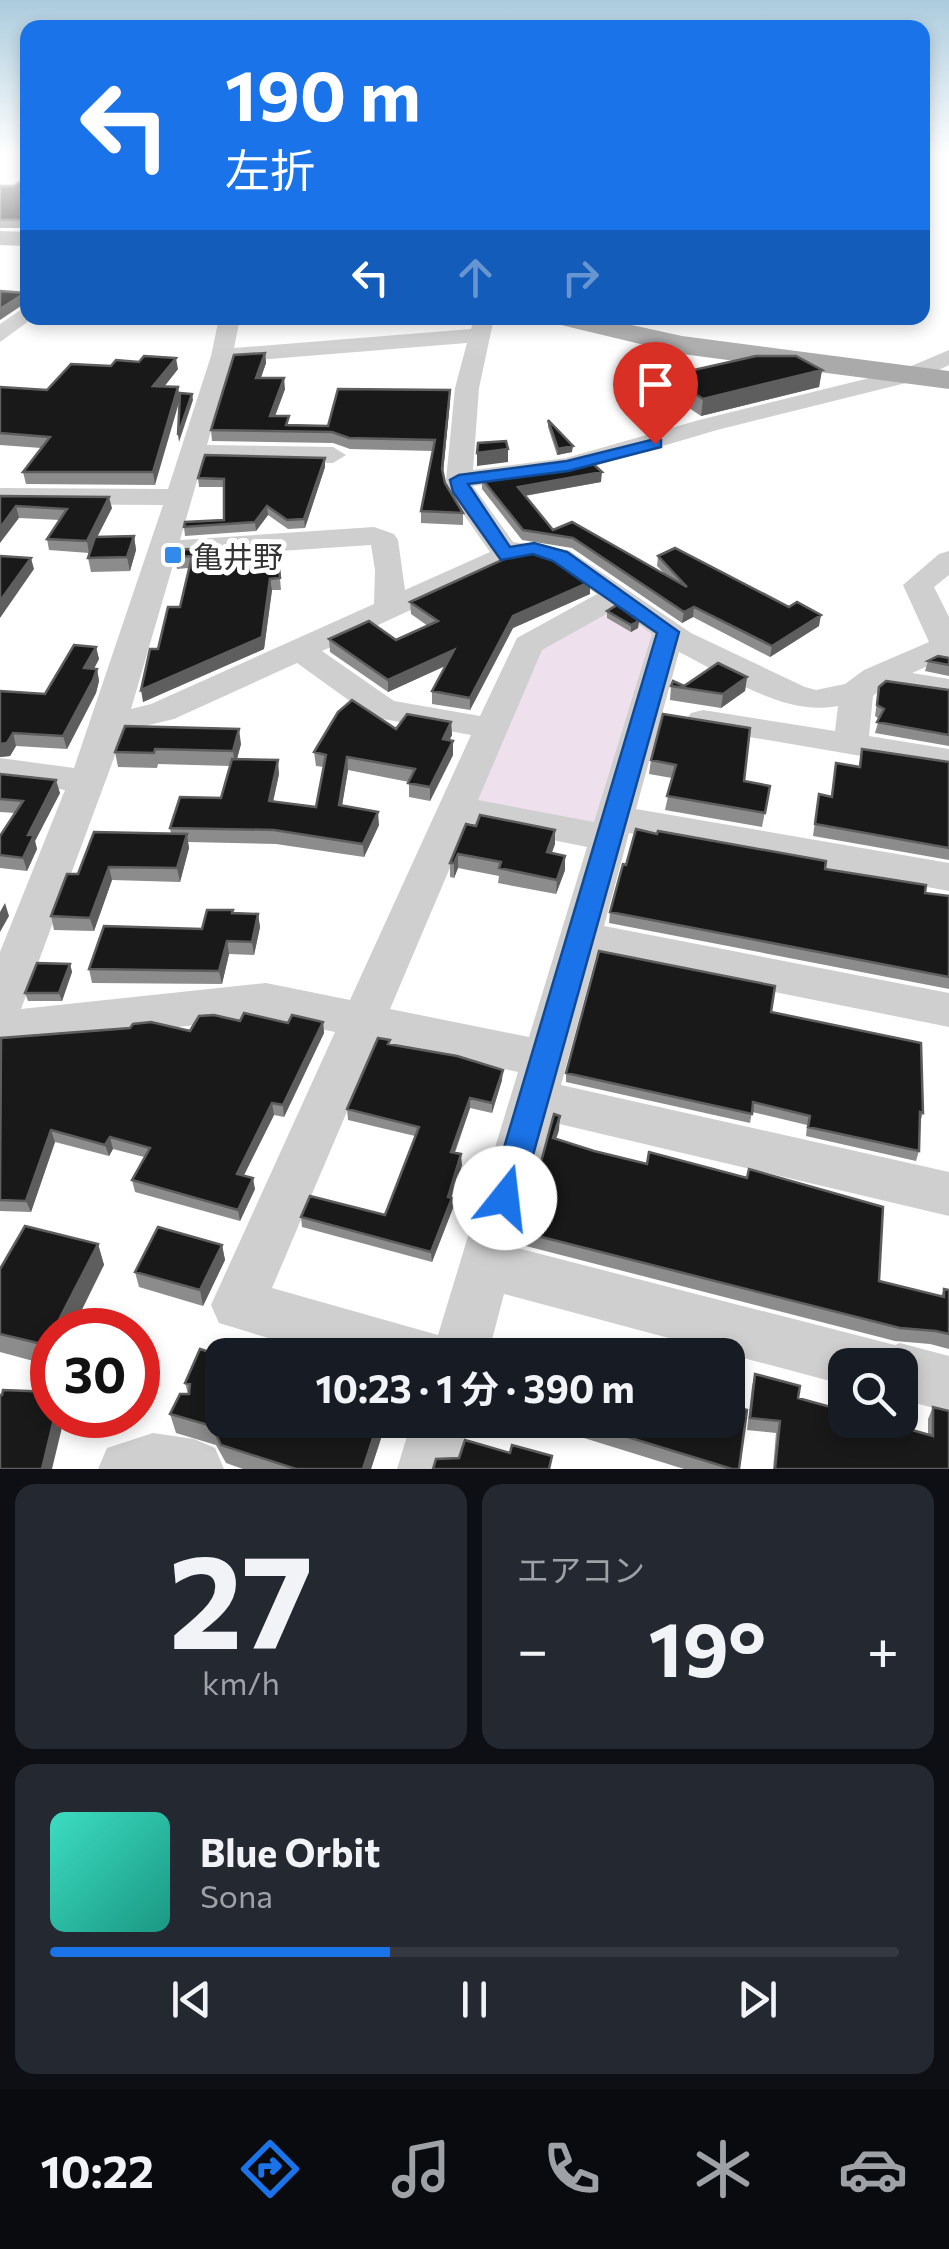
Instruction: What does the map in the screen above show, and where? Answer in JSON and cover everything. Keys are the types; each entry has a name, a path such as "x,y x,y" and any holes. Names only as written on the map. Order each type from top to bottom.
{"main road":[{"path":"598,325 699,348 949,380"}],"street":[{"path":"0,334 20,317"},
{"path":"0,1007 109,724 222,356 228,325"},
{"path":"222,356 482,326 467,388 459,480 461,492 508,556"},
{"path":"459,480 568,466 708,425 910,375 949,357"},
{"path":"192,452 333,455"},
{"path":"0,496 177,497"},
{"path":"162,550 374,536 384,540 390,570 389,610"},
{"path":"109,724 162,712 520,549 560,556 668,632 804,699 866,684 948,646 918,585 949,560"},
{"path":"358,1338 238,1305 528,645 618,595"},
{"path":"465,1338 668,632"},
{"path":"300,650 384,710 490,728"},
{"path":"866,684 949,689"},
{"path":"851,746 866,684"},
{"path":"646,710 949,760"},
{"path":"0,770 88,782"},
{"path":"454,808 949,877"},
{"path":"580,937 949,1010"},
{"path":"0,1029 266,1000 362,1019 540,1078 949,1194"},
{"path":"486,1265 828,1353"},
{"path":"918,1376 949,1384"},
{"path":"427,1469 436,1438"},
{"path":"128,1469 152,1463 194,1469"}],"shaded area":[{"path":"616,602 659,632 601,830 466,805 536,648"}],"building":[{"path":"0,291 20,293 20,296 0,309"},
{"path":"265,353 256,378 284,378 270,416 289,416 286,425 328,426 338,389 450,390 442,469 445,483 463,513 421,511 435,440 349,438 332,432 211,430 234,355"},
{"path":"144,356 176,358 153,386 178,387 153,472 23,472 50,437 0,433 0,387 47,390 71,364 111,366 116,360 139,362"},
{"path":"756,356 796,356 822,370 703,399 667,376"},
{"path":"180,393 192,394 178,435"},
{"path":"548,420 573,446 558,449"},
{"path":"506,441 508,449 477,453 478,443"},
{"path":"205,455 325,458 304,519 287,520 267,506 255,522 184,527 185,522 224,520 224,479 198,478"},
{"path":"591,462 602,472 518,487 553,530 572,522 687,587 658,556 675,548 789,607 797,602 821,615 772,646 694,607 684,612 573,538 523,530 482,479"},
{"path":"0,496 109,497 87,541 47,539 67,509 16,506 0,528"},
{"path":"134,536 127,557 88,558 95,537"},
{"path":"262,544 278,556 280,578 270,579 262,637 141,690 150,649 158,649 168,607 180,607 192,556 175,557 176,550"},
{"path":"524,550 550,556 590,582 513,616 470,698 432,691 454,650 388,680 329,639 369,621 396,640 438,621 410,602"},
{"path":"0,556 31,558 0,601"},
{"path":"617,605 639,621 631,625 607,611"},
{"path":"74,645 96,647 84,668 97,669 63,736 13,733 7,743 0,744 0,691 45,694"},
{"path":"938,656 949,658 949,665 928,661"},
{"path":"718,663 747,677 723,694 671,686 673,681 684,686"},
{"path":"886,681 949,690 949,735 877,722 884,709 877,705 879,687"},
{"path":"352,700 396,729 407,714 451,722 443,739 453,741 430,787 408,783 415,769 347,757 339,805 378,812 363,844 274,830 170,828 180,797 221,798 232,759 278,760 269,801 316,807 326,755 314,752 338,712"},
{"path":"663,714 750,728 744,781 770,786 765,813 667,796 676,765 651,760"},
{"path":"125,726 239,729 233,751 115,752"},
{"path":"862,749 949,762 949,848 815,824 819,794 832,797 836,763 860,767"},
{"path":"0,774 56,780 28,835 34,835 23,858 0,855 0,836 23,801 0,799"},
{"path":"480,815 555,830 547,852 565,856 557,880 499,868 501,862 458,854 450,863 466,824 476,826"},
{"path":"636,829 826,861 825,869 926,885 925,893 949,896 949,977 610,912"},
{"path":"94,832 187,834 177,868 109,867 90,918 51,916 67,874 78,874"},
{"path":"207,910 258,914 252,942 227,941 219,971 89,969 104,926 202,929"},
{"path":"599,951 775,986 771,1012 921,1043 923,1113 920,1112 919,1151 808,1127 810,1116 753,1102 752,1114 566,1073"},
{"path":"37,963 70,964 59,993 25,993"},
{"path":"244,1013 288,1023 292,1015 323,1022 283,1105 272,1103 237,1174 253,1178 238,1210 132,1180 150,1148 110,1137 105,1145 51,1130 26,1201 0,1200 1,1038 130,1028 133,1024 151,1022 190,1031 199,1016 240,1021"},
{"path":"378,1038 390,1040 388,1044 457,1056 503,1070 492,1103 470,1098 451,1152 461,1154 448,1197 452,1198 431,1252 301,1217 310,1196 385,1215 419,1127 347,1109"},
{"path":"554,1114 560,1116 553,1138 594,1151 647,1164 649,1152 747,1178 749,1169 883,1207 879,1281 944,1297 944,1289 949,1290 949,1334 900,1328 522,1232"},
{"path":"25,1226 98,1244 65,1308 30,1308 30,1341 0,1334 0,1269"},
{"path":"158,1227 222,1245 200,1290 135,1272"},
{"path":"200,1349 205,1351 205,1424 170,1414 180,1394 189,1394 190,1384 185,1383"},
{"path":"755,1374 800,1386 798,1398 828,1406 828,1438 918,1438 918,1432 933,1436 933,1407 949,1411 949,1469 775,1469 780,1421 750,1418"},
{"path":"3,1390 30,1391 30,1438 49,1438 42,1469 0,1469"},
{"path":"218,1438 373,1438 363,1469 296,1469 221,1445"},
{"path":"631,1438 743,1438 739,1469"},
{"path":"465,1440 510,1453 512,1445 552,1456 549,1469 433,1469 436,1459 459,1458"}],"place":[{"name":"亀井野","path":"173,555"}],"route":[{"path":"505,1198 668,632 560,556 534,549 520,549 508,556 461,492 459,480 568,466 655,444"}]}
